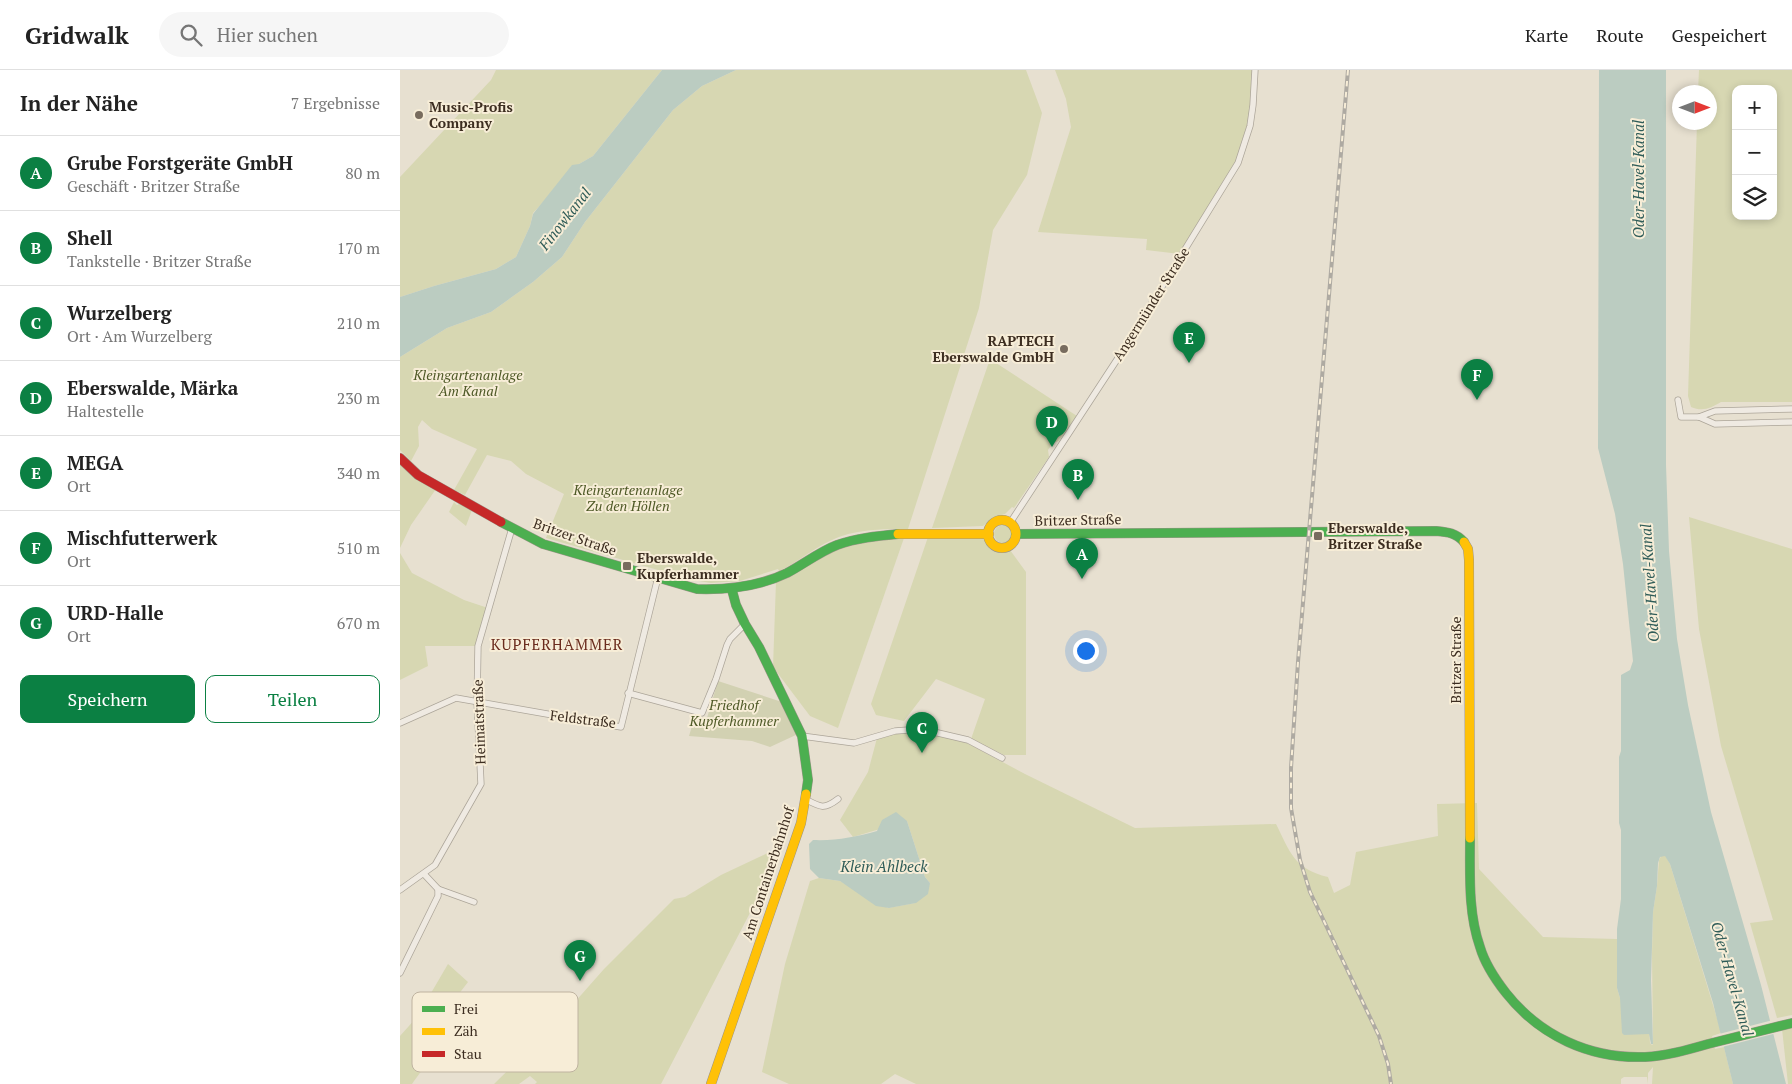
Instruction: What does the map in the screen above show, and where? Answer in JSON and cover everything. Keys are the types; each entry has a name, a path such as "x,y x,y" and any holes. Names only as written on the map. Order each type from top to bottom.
{"main road":[{"name":"Britzer Straße","path":"400,458 418,475 543,544 697,588 732,590 744,588 774,578 834,546 863,538 901,535 989,534 993,544 1004,548 1013,543 1016,534 1015,528 1010,522"},
{"path":"989,534 989,530 994,523 1002,520 1010,522"},
{"name":"Britzer Straße","path":"1016,534 1418,531 1454,533 1461,536 1466,542 1469,560 1470,878 1472,909 1478,943 1490,972 1508,998 1529,1019 1560,1040 1591,1052 1625,1057 1653,1056 1792,1023"},
{"name":"Am Containerbahnhof","path":"711,1084 798,831 805,799 807,770 802,736 759,647 736,605 732,590"}],"street":[{"name":"Angermünder Straße","path":"1010,522 1120,355 1238,163 1250,126 1255,70"},
{"path":"1678,400 1681,418 1700,417 1715,411 1792,409"},
{"path":"1715,411 1713,415 1715,424"},
{"path":"1700,417 1715,424 1792,422"},
{"name":"Heimatstraße","path":"400,890 436,865 480,784 477,702 478,646 512,528"},
{"name":"Feldstraße","path":"400,723 456,698 621,727 658,578"},
{"path":"628,693 702,713 730,639 746,624"},
{"path":"802,736 854,743 894,731 921,729 968,740 1002,758"},
{"path":"805,799 820,807 830,805 838,799"},
{"path":"424,874 438,889 474,902"},
{"path":"400,973 438,896 438,889"}],"green space":[{"path":"496,70 662,70 593,156 579,164 533,213 530,226 516,257 496,269 400,297 400,177 491,80"},
{"path":"736,70 1026,70 1042,113 1027,175 993,230 979,308 908,529 848,534 823,544 779,571 778,569 740,581 711,583 693,580 546,538 564,494 526,474 511,461 487,455 465,495 454,490 477,449 432,429 422,420 418,427 419,446 411,461 400,450 400,357 447,328 491,312 533,282 562,257 585,222 673,110 702,86"},
{"path":"1055,70 1255,70 1253,105 1238,163 1180,254 1146,250 1147,239 1038,232 1071,127 1066,99"},
{"path":"1699,70 1792,70 1792,402 1721,402 1707,409 1699,409 1691,407 1688,396 1697,130 1717,130 1717,85 1698,85"},
{"path":"990,359 1077,416 1059,441 1053,443 1048,450 1049,457 1014,508 1012,507 1005,514 994,517 983,526 932,528"},
{"path":"400,464 416,478 436,489 411,525 400,548"},
{"path":"454,502 457,505 461,503 472,510 466,526 449,512"},
{"path":"1689,517 1792,549 1792,1015 1777,1018 1750,923 1773,920 1721,746 1699,629"},
{"path":"999,525 1007,525 1012,530 1010,541 999,543 994,538 994,530"},
{"path":"928,537 983,539 997,549 1010,550 1026,572 1026,755 1004,755 971,739 985,699 936,679 904,721 876,715 871,704"},
{"path":"904,538 838,728 810,716 773,667 776,581 835,549 868,539"},
{"path":"400,553 412,573 464,600 488,608 478,646 425,646 428,666 400,680"},
{"name":"Friedhof Kupferhammer","path":"718,681 782,702 798,734 770,747 752,741 689,736 695,716 707,718"},
{"path":"920,732 944,736 967,743 1135,828 1276,824 1294,858 1308,869 1328,877 1334,893 1350,885 1356,852 1438,836 1437,804 1477,803 1479,869 1543,937 1617,939 1617,988 1620,998 1649,1029 1650,1043 1652,1045 1653,912 1659,860 1661,856 1666,856 1721,1033 1712,1036 1715,1049 1724,1047 1733,1084 1652,1084 1653,1067 1648,1073 1648,1084 1647,1077 1624,1077 1621,1079 1621,1084 916,1084 895,1074 881,1084 789,1084 762,1072 785,964 810,881 819,878 840,881 888,908 915,903 930,883 925,877 907,821 853,837 840,820 868,772 877,738 896,733"},
{"path":"774,850 778,859 661,1084 535,1084 537,1082 530,1076 519,1084 494,1084 506,1072 578,1072 578,998 604,969 674,899 685,897 721,875"},
{"path":"448,964 468,982 460,992 432,992"},
{"path":"412,1023 412,1072 421,1072 412,1084 400,1084 400,1036"},
{"path":"1792,1026 1792,1084 1788,1084 1782,1029"}],"water":[{"name":"Finowkanal","path":"662,70 736,70 702,86 673,110 585,222 562,257 533,282 491,312 447,328 400,357 400,297 496,269 516,257 530,226 533,214 572,165 579,164 593,156"},
{"name":"Oder-Havel-Kanal","path":"1599,70 1666,70 1666,465 1669,551 1677,639 1688,705 1711,812 1761,985 1786,1084 1733,1084 1713,1003 1670,864 1665,856 1660,857 1658,863 1653,912 1651,980 1653,1044 1651,1044 1649,1034 1624,1035 1622,1033 1620,998 1617,988 1617,929 1621,899 1619,757 1621,751 1621,675 1630,670 1633,661 1623,564 1615,514 1598,448"},
{"name":"Klein Ahlbeck","path":"896,812 907,821 925,877 930,883 928,894 916,903 889,908 876,906 840,881 819,878 810,869 809,844 813,840 845,838 877,831 882,820"}],"pier":[{"path":"1773,1020 1777,1033 1722,1047 1719,1034"}],"railway":[{"path":"1348,70 1298,662 1291,768 1291,808 1300,860 1310,892 1379,1036 1388,1064 1391,1084"}],"traffic: fast":[{"path":"501,522 543,544 697,589 731,588 765,582 787,573 837,545 860,539 898,534"},
{"path":"1016,534 1436,531 1452,534 1464,542"},
{"path":"732,590 736,605 745,624 759,647 802,736 808,780 806,794"},
{"path":"1470,838 1470,880 1473,921 1482,953 1491,971 1506,993 1519,1008 1550,1033 1586,1049 1605,1054 1645,1057 1676,1052 1792,1023"}],"traffic: slow":[{"path":"1002,520 1012,524 1016,534 1012,544 1002,548 992,544 988,534 992,524 1002,520"},
{"path":"898,534 989,534"},
{"path":"1464,542 1468,549 1469,560 1470,838"},
{"path":"711,1084 801,823 806,794"}],"traffic: jam":[{"path":"400,458 418,475 501,522"}],"place":[{"name":"Music-Profis Company","path":"419,115"},
{"name":"RAPTECH Eberswalde GmbH","path":"1064,349"},
{"name":"MEGA","path":"1189,363"},
{"name":"Mischfutterwerk","path":"1477,400"},
{"name":"Eberswalde, Märka","path":"1052,447"},
{"name":"Shell","path":"1078,500"},
{"name":"Eberswalde, Britzer Straße","path":"1318,536"},
{"name":"Eberswalde, Kupferhammer","path":"627,566"},
{"name":"Grube Forstgeräte GmbH","path":"1082,579"},
{"name":"Wurzelberg","path":"922,753"},
{"name":"URD-Halle","path":"580,981"}],"district":[{"name":"KUPFERHAMMER","path":"557,645"}],"park label":[{"name":"Kleingartenanlage Am Kanal","path":"468,384"},
{"name":"Kleingartenanlage Zu den Höllen","path":"628,498"}]}
